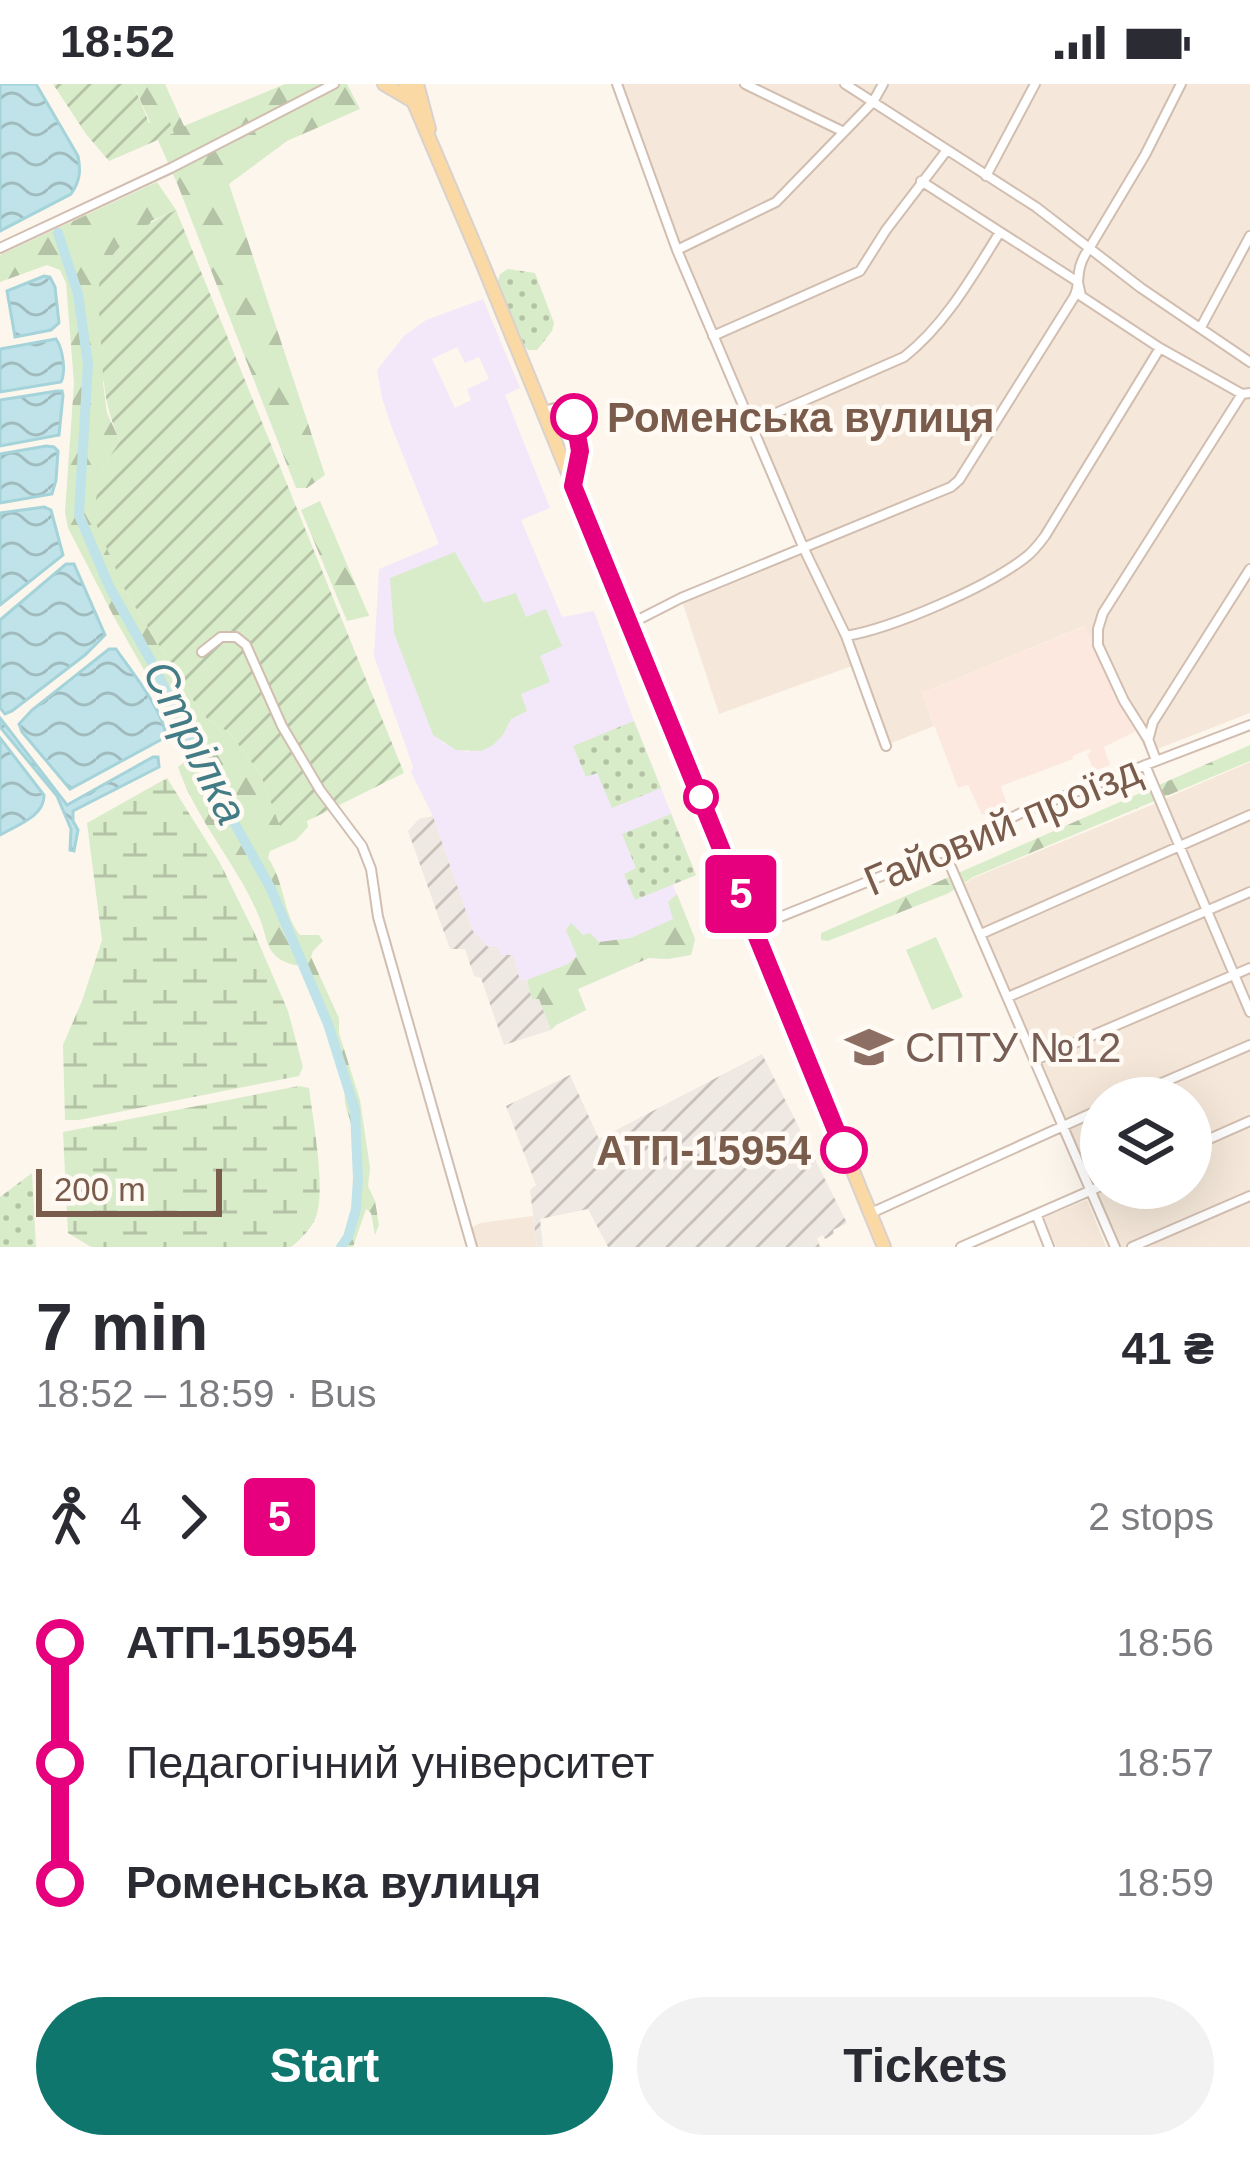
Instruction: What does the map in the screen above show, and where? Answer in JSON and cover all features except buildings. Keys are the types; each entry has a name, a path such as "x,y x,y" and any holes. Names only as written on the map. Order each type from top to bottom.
{"main road":[{"path":"383,84 413,101"},
{"path":"406,84 482,260 882,1246"},
{"path":"417,84 430,136"}],"street":[{"path":"0,248 334,84"},
{"path":"617,84 677,250 846,636 886,746"},
{"path":"745,84 844,132"},
{"path":"845,84 1036,207 1088,250 1250,362"},
{"path":"677,250 776,202 873,102 883,84"},
{"path":"986,176 1035,84"},
{"path":"1156,760 1098,645 1098,628 1103,613 1246,394 1160,348 1081,296 1077,268 1145,155 1180,84"},
{"path":"713,336 860,271 947,150"},
{"path":"922,181 1078,282"},
{"path":"751,424 904,358 926,340 954,304 1000,232"},
{"path":"1201,328 1250,236"},
{"path":"628,625 681,598 941,492 959,480 1074,297 1078,282"},
{"path":"846,636 881,628 967,591 1029,555 1160,348"},
{"path":"543,413 561,408 574,417 579,463 573,486"},
{"path":"1148,739 1153,722 1250,568"},
{"path":"202,652 221,637 236,638 246,645 282,726 320,790 362,846 472,1247"},
{"name":"Гайовий проїзд","path":"754,927 944,851 1023,812 1250,725"},
{"path":"1144,765 1250,1012"},
{"path":"981,934 1250,815"},
{"path":"944,851 1080,1167"},
{"path":"1008,997 1250,892"},
{"path":"1035,1060 1250,968"},
{"path":"1175,1077 1250,1045"},
{"path":"871,1213 1080,1118"},
{"path":"1212,1138 1250,1121"},
{"path":"961,1247 979,1244 1080,1196"},
{"path":"1132,1247 1250,1196"},
{"path":"1098,1209 1115,1247"},
{"path":"1036,1216 1049,1247"}],"shaded area":[{"path":"617,84 1250,84 1250,713 1147,753 1084,626 922,693 934,726 884,746 852,666 719,714 681,598 803,549 677,250"},
{"path":"483,299 520,388 505,395 550,508 521,520 562,617 594,611 696,875 673,885 695,939 691,955 649,958 578,989 586,1010 551,1030 539,999 532,999 527,980 520,980 513,955 501,955 497,946 488,947 473,931 433,816 411,772 374,656 379,569 439,544 392,428 377,370 404,336 426,320","holes":["457,347 465,363 479,357 489,379 467,389 471,400 455,408 432,359","455,552 484,603 526,617 539,656 503,735 467,752 443,743"]},
{"path":"1085,626 1136,731 1104,747 1110,765 1094,771 1089,749 1001,786 1007,804 982,815 968,785 958,788 922,693"},
{"path":"1250,762 1250,1004 1162,800"},
{"path":"1159,802 1250,1018 1250,1247 1121,1247 1104,1209 1212,1209 1212,1077 1080,1077 1080,1154 961,886"},
{"path":"433,816 473,931 513,954 520,980 527,980 532,998 539,999 551,1030 504,1045 481,978 474,976 465,949 450,949 408,831 419,819"},
{"path":"762,1054 847,1223 825,1239 823,1235 817,1238 820,1247 608,1247 588,1209 540,1219 543,1247 537,1247 530,1190 536,1185 506,1106 570,1075 599,1139"},
{"path":"1080,1203 1080,1209 1091,1209 1106,1247 1056,1247 1044,1217"},
{"path":"533,1216 537,1247 476,1247 469,1229 480,1223"}],"green space":[{"path":"53,84 133,84 149,123 168,117 174,133 109,161"},
{"path":"133,84 165,84 184,126 285,84 347,84 360,109 287,141 229,184 325,475 307,488 296,488 177,183"},
{"path":"157,182 176,210 151,221 103,383 107,413 120,441 101,470 126,592 193,700 208,720 229,732 260,773 281,828 307,821 308,827 296,840 270,851 268,858 294,927 300,935 319,935 323,941 311,957 339,1018 339,1033 360,1100 370,1168 368,1186 379,1225 375,1235 366,1209 353,1247 345,1247 357,1171 352,1127 324,1012 314,1002 300,966 283,961 270,948 249,894 184,782 178,767 191,753 68,528 65,512 74,383 66,283 60,270 47,265 0,282 0,255"},
{"path":"176,210 404,773 281,829 260,773 229,732 208,720 193,700 126,592 93,517 101,470 120,441 105,393 99,286 118,249"},
{"path":"508,269 535,273 554,323 537,350 524,346 497,283"},
{"path":"320,501 369,616 347,621 301,510"},
{"path":"455,552 484,603 516,593 526,617 546,609 562,646 540,656 550,682 521,694 527,711 511,719 503,735 481,751 456,750 433,735 394,633 390,578"},
{"path":"634,721 661,788 612,808 597,773 586,777 573,746"},
{"path":"1250,745 1250,761 973,877 949,893 821,940 821,933"},
{"path":"167,778 219,861 254,932 288,1011 303,1067 299,1076 65,1120 63,1045 102,940 87,823"},
{"path":"671,814 696,875 635,900 624,874 636,868 622,834"},
{"path":"677,894 695,939 691,955 649,958 578,989 586,1010 551,1030 539,999 532,999 527,980 577,956 566,930 571,923 599,942 631,938 673,919 668,902"},
{"path":"936,937 963,997 932,1010 906,950"},
{"path":"299,1086 309,1088 320,1189 314,1221 291,1247 91,1247 68,1233 63,1132"},
{"path":"32,1173 36,1247 0,1247 0,1197"}],"water":[{"path":"0,84 36,84 78,156 79,171 71,194 0,231"},
{"path":"44,276 55,287 59,323 51,330 15,337 7,291"},
{"path":"56,339 63,360 61,382 0,392 0,349"},
{"path":"62,391 59,435 0,446 0,400"},
{"path":"46,446 58,451 52,494 0,503 0,454"},
{"path":"51,510 63,555 0,605 0,513"},
{"path":"66,564 74,564 105,635 5,714 0,708 0,620"},
{"path":"109,649 116,649 146,692 166,737 70,789 19,724"},
{"path":"0,718 67,805 153,757 158,757 159,767 73,811 78,830 74,851 70,850 71,829 57,796 0,727"},
{"path":"0,738 44,795 35,814 0,835"}],"waterway":[{"name":"Стрілка","path":"58,233 78,294 88,364 79,515 109,586 271,889 328,1024 355,1110 356,1209 341,1247"}],"bus line":[{"name":"5","path":"574,417 580,451 573,486 844,1150"}],"place":[{"name":"Роменська вулиця","path":"574,417"},
{"name":"СПТУ №12","path":"869,1047"},
{"name":"АТП-15954","path":"844,1150"}]}
